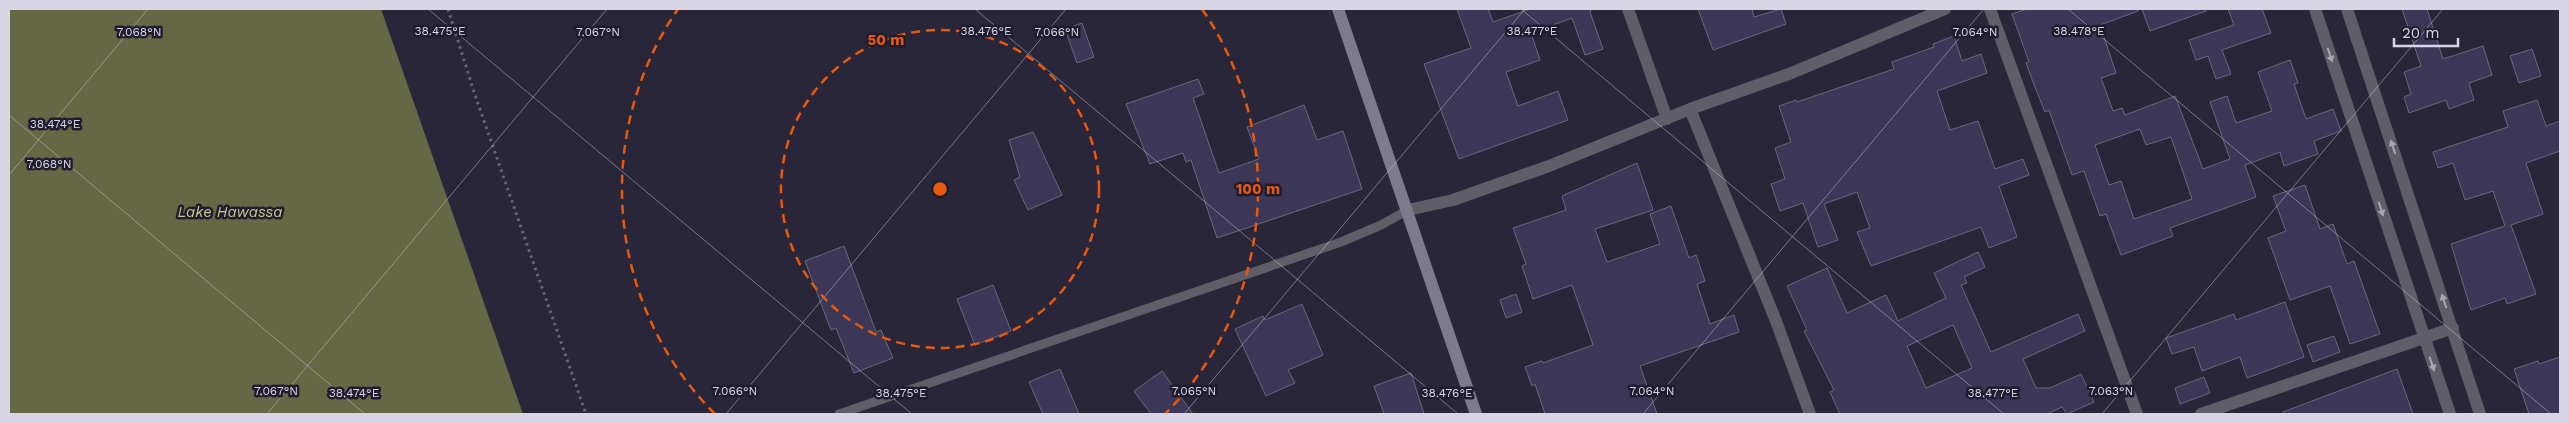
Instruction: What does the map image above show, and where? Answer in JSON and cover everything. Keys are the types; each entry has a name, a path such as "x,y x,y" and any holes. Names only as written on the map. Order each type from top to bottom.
{"main road":[{"path":"1338,9 1476,414"}],"street":[{"path":"1628,9 1667,119"},
{"path":"1408,210 1453,200 1549,166 1690,110 1789,74 1945,9"},
{"path":"1990,9 2137,414"},
{"path":"2315,9 2423,338 2450,414"},
{"path":"2348,9 2480,414"},
{"path":"1690,110 1776,321 1810,414"},
{"path":"2201,414 2453,328"}],"lane":[{"path":"839,414 1341,242 1381,225 1408,210"}],"path":[{"path":"448,9 586,414"}],"water":[{"name":"Lake Hawassa","path":"9,9 381,9 523,414 9,414"}],"building":[{"path":"1457,9 1488,9 1493,22 1530,9 1592,9 1590,12 1603,49 1585,55 1572,18 1531,33 1540,60 1506,72 1518,106 1558,91 1568,120 1459,159 1424,64 1471,48"},
{"path":"1698,9 1752,9 1754,17 1781,9 1786,24 1713,50"},
{"path":"2027,9 2138,9 2138,11 2100,25 2116,73 2101,78 2113,111 2122,108 2125,115 2175,96 2203,169 2230,159 2210,102 2227,96 2236,123 2272,111 2258,72 2290,60 2298,83 2294,84 2306,119 2333,109 2341,131 2314,141 2318,154 2284,166 2280,152 2245,165 2256,197 2170,228 2173,236 2121,255 2106,214 2100,216 2084,171 2072,175 2049,110 2045,112 2033,82 2026,63 2029,62 2012,14","holes":["2140,129 2146,145 2171,137 2192,199 2134,219 2121,181 2109,185 2095,145"]},
{"path":"2142,9 2206,9 2206,11 2150,31"},
{"path":"2228,9 2262,9 2271,33 2222,50 2231,74 2216,79 2208,56 2196,60 2189,40 2234,25"},
{"path":"2402,9 2427,9 2443,59 2483,46 2492,75 2469,83 2474,100 2449,109 2446,100 2409,113 2404,97 2411,94 2404,72 2421,66"},
{"path":"1082,23 1094,57 1077,63 1065,29"},
{"path":"1954,36 1962,61 1981,54 1987,73 1937,91 1950,130 1978,121 1995,169 2023,159 2029,175 1999,186 2017,237 1989,248 1981,227 1871,266 1857,232 1870,228 1857,192 1824,204 1838,240 1818,247 1803,203 1780,211 1771,184 1785,179 1775,148 1791,142 1779,106 1796,100 1797,102 1894,69 1892,62 1934,47 1933,44"},
{"path":"2532,49 2541,76 2519,83 2510,56"},
{"path":"1198,79 1204,94 1193,98 1219,173 1259,159 1247,127 1304,105 1317,140 1343,131 1362,189 1217,238 1191,160 1186,162 1183,153 1150,164 1126,104"},
{"path":"2537,100 2546,126 2560,121 2560,151 2526,163 2543,214 2511,225 2536,294 2507,304 2505,298 2471,310 2451,244 2505,226 2493,191 2465,200 2453,163 2438,168 2433,152 2508,127 2503,111"},
{"path":"1033,132 1062,195 1028,210 1014,180 1020,177 1009,140"},
{"path":"1637,163 1653,210 1595,229 1607,262 1660,244 1650,214 1671,206 1689,258 1696,255 1705,281 1697,284 1710,324 1734,315 1739,332 1640,366 1657,414 1545,414 1535,384 1532,386 1525,367 1542,361 1543,363 1593,345 1572,285 1533,299 1522,266 1526,264 1513,228 1566,210 1562,196"},
{"path":"2305,185 2320,229 2333,224 2347,264 2354,261 2380,334 2350,344 2330,286 2290,300 2268,238 2286,231 2273,196"},
{"path":"844,246 876,332 881,330 893,358 854,373 836,328 831,330 805,261"},
{"path":"1978,252 1985,267 1964,277 1967,283 1961,285 1991,352 2078,314 2085,331 2023,359 2036,388 2050,388 2081,374 2094,402 2067,414 2062,407 2047,414 1840,414 1830,392 1834,390 1804,331 1807,330 1787,286 1827,268 1847,313 1886,295 1898,321 1946,298 1934,273","holes":["1953,325 1972,368 1926,388 1907,346"]},
{"path":"993,285 1011,331 975,345 957,299"},
{"path":"1516,294 1522,312 1506,318 1500,300"},
{"path":"2285,302 2304,357 2247,378 2240,357 2202,371 2194,347 2172,354 2166,338 2234,314 2236,320"},
{"path":"1302,304 1323,355 1288,370 1295,383 1266,396 1235,329 1263,316 1265,320"},
{"path":"2334,336 2340,352 2313,362 2307,345"},
{"path":"2560,357 2560,414 2529,414 2514,369 2538,361 2539,364"},
{"path":"1060,369 1079,414 1043,414 1029,382"},
{"path":"2397,369 2413,414 2283,414 2283,412"},
{"path":"1162,371 1193,414 1151,414 1134,391"},
{"path":"1411,373 1424,414 1384,414 1374,386"},
{"path":"2204,377 2210,393 2180,404 2175,388"}]}
